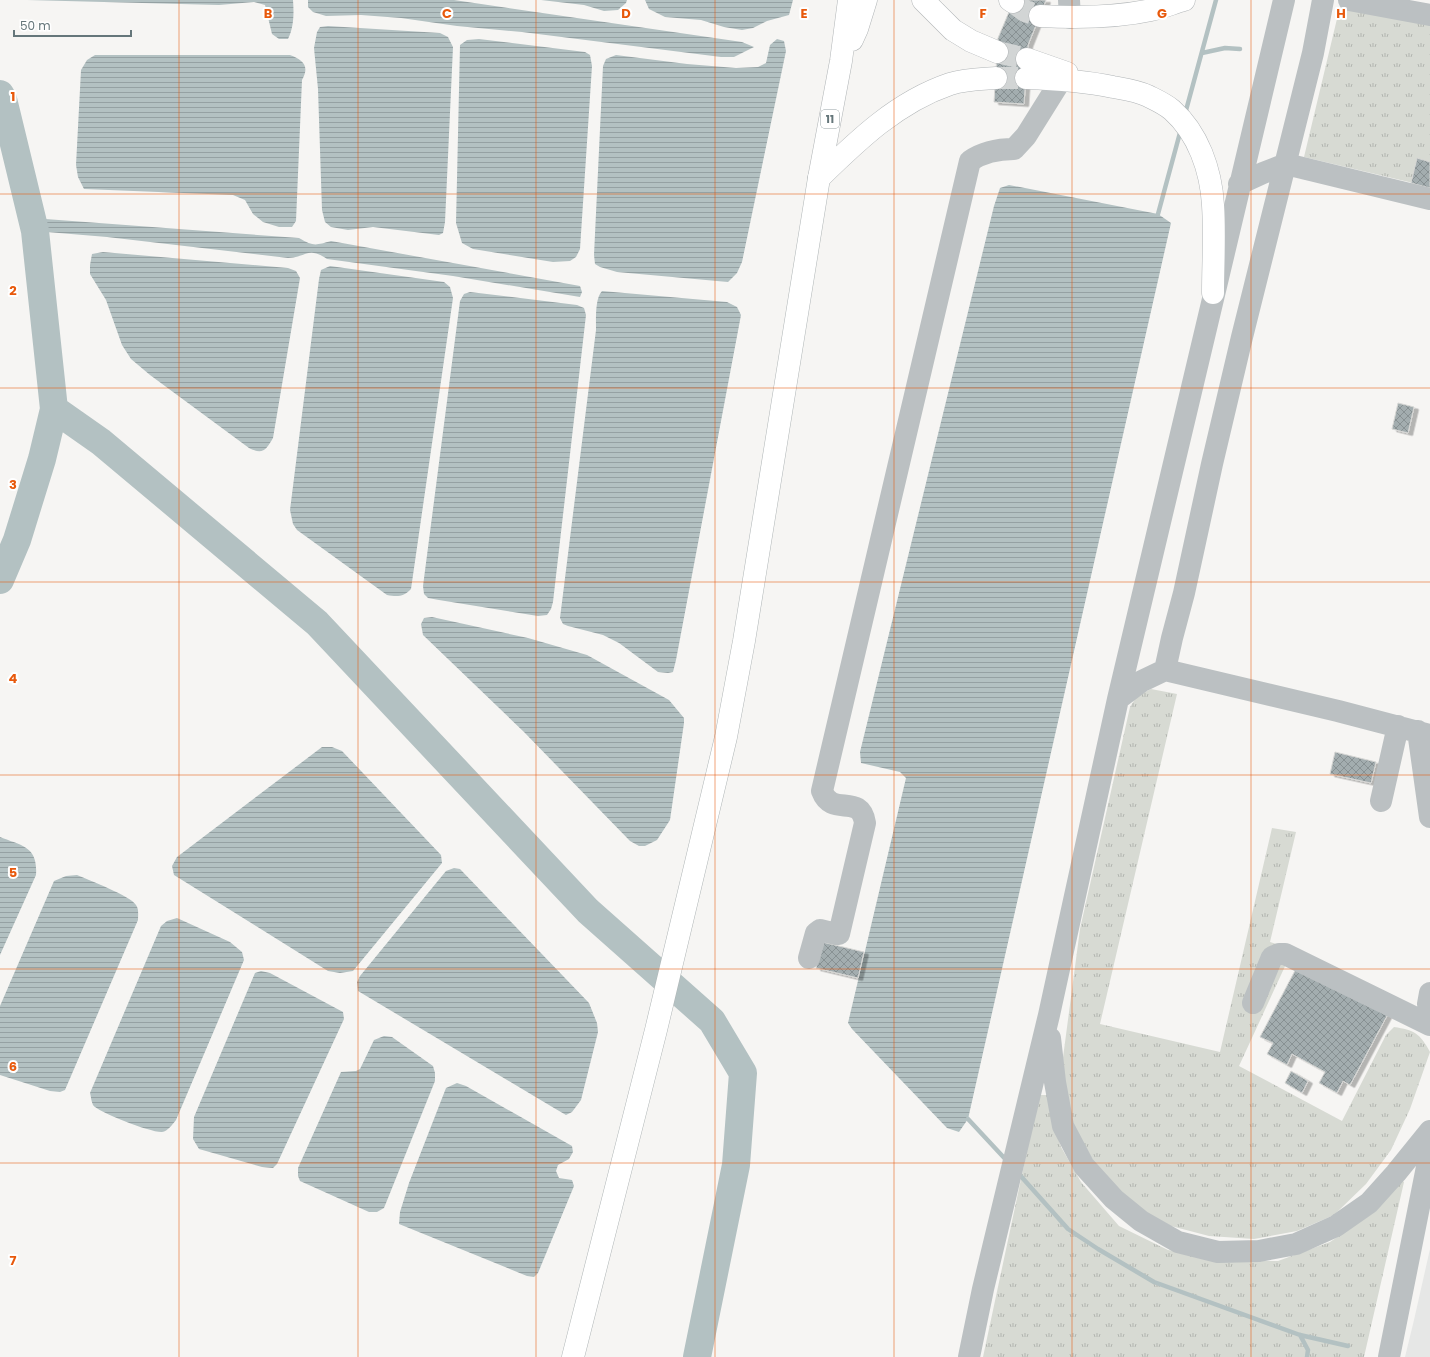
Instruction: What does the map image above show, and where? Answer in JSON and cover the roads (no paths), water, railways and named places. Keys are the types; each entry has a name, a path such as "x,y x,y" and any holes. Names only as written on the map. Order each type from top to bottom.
{"main road":[{"name":"11","path":"819,178 841,61 849,0"},
{"name":"11","path":"841,61 857,29 866,0"},
{"path":"923,0 953,30 971,41 997,52"},
{"path":"1040,16 1069,9 1106,17 1152,10 1184,0"},
{"path":"1102,85 1061,80 1026,68 1123,89 1147,96 1171,109 1183,122 1194,137 1205,160 1213,204 1213,293"},
{"path":"573,1357 685,914 730,715 819,178 859,139 891,113 924,95 951,84 996,78"}],"street":[{"path":"969,1357 983,1288 1049,1015 1118,699 1213,293 1284,0"},
{"path":"1165,670 1242,337 1313,53 1323,0"},
{"path":"1349,0 1430,15"},
{"path":"809,958 816,933 820,930 839,934 865,823 863,815 857,808 832,803 825,799 822,791 970,161 978,155 1001,149 1014,149 1026,136 1061,80"},
{"path":"1240,184 1286,164 1430,200"},
{"path":"1118,699 1142,681 1165,670 1415,731"},
{"path":"1381,801 1415,731"},
{"path":"1415,731 1430,817"},
{"path":"1253,1003 1272,957 1279,954 1285,954 1429,1007"},
{"path":"1049,1015 1051,1057 1063,1126 1084,1166 1114,1199 1141,1222 1178,1242 1218,1252 1259,1250 1296,1244 1336,1226 1369,1203 1396,1174 1430,1131"},
{"path":"1389,1357 1430,1152"}],"waterway":[{"path":"1185,114 1216,0"},
{"path":"1202,53 1225,48 1240,49"},
{"path":"0,94 3,99 35,231 54,409 42,459 17,540 0,580"},
{"path":"1158,214 1181,129"},
{"path":"54,409 101,442 317,623 588,911 712,1021 743,1073 736,1165 697,1357"},
{"path":"968,1119 1008,1162"},
{"path":"1018,1173 1068,1229 1098,1249 1154,1282 1300,1335 1348,1346"},
{"path":"1300,1335 1308,1350 1307,1357"}],"tunnel":[{"path":"1013,2 1025,11 1040,16"},
{"path":"997,52 1027,59"},
{"path":"996,78 1026,78"}]}
